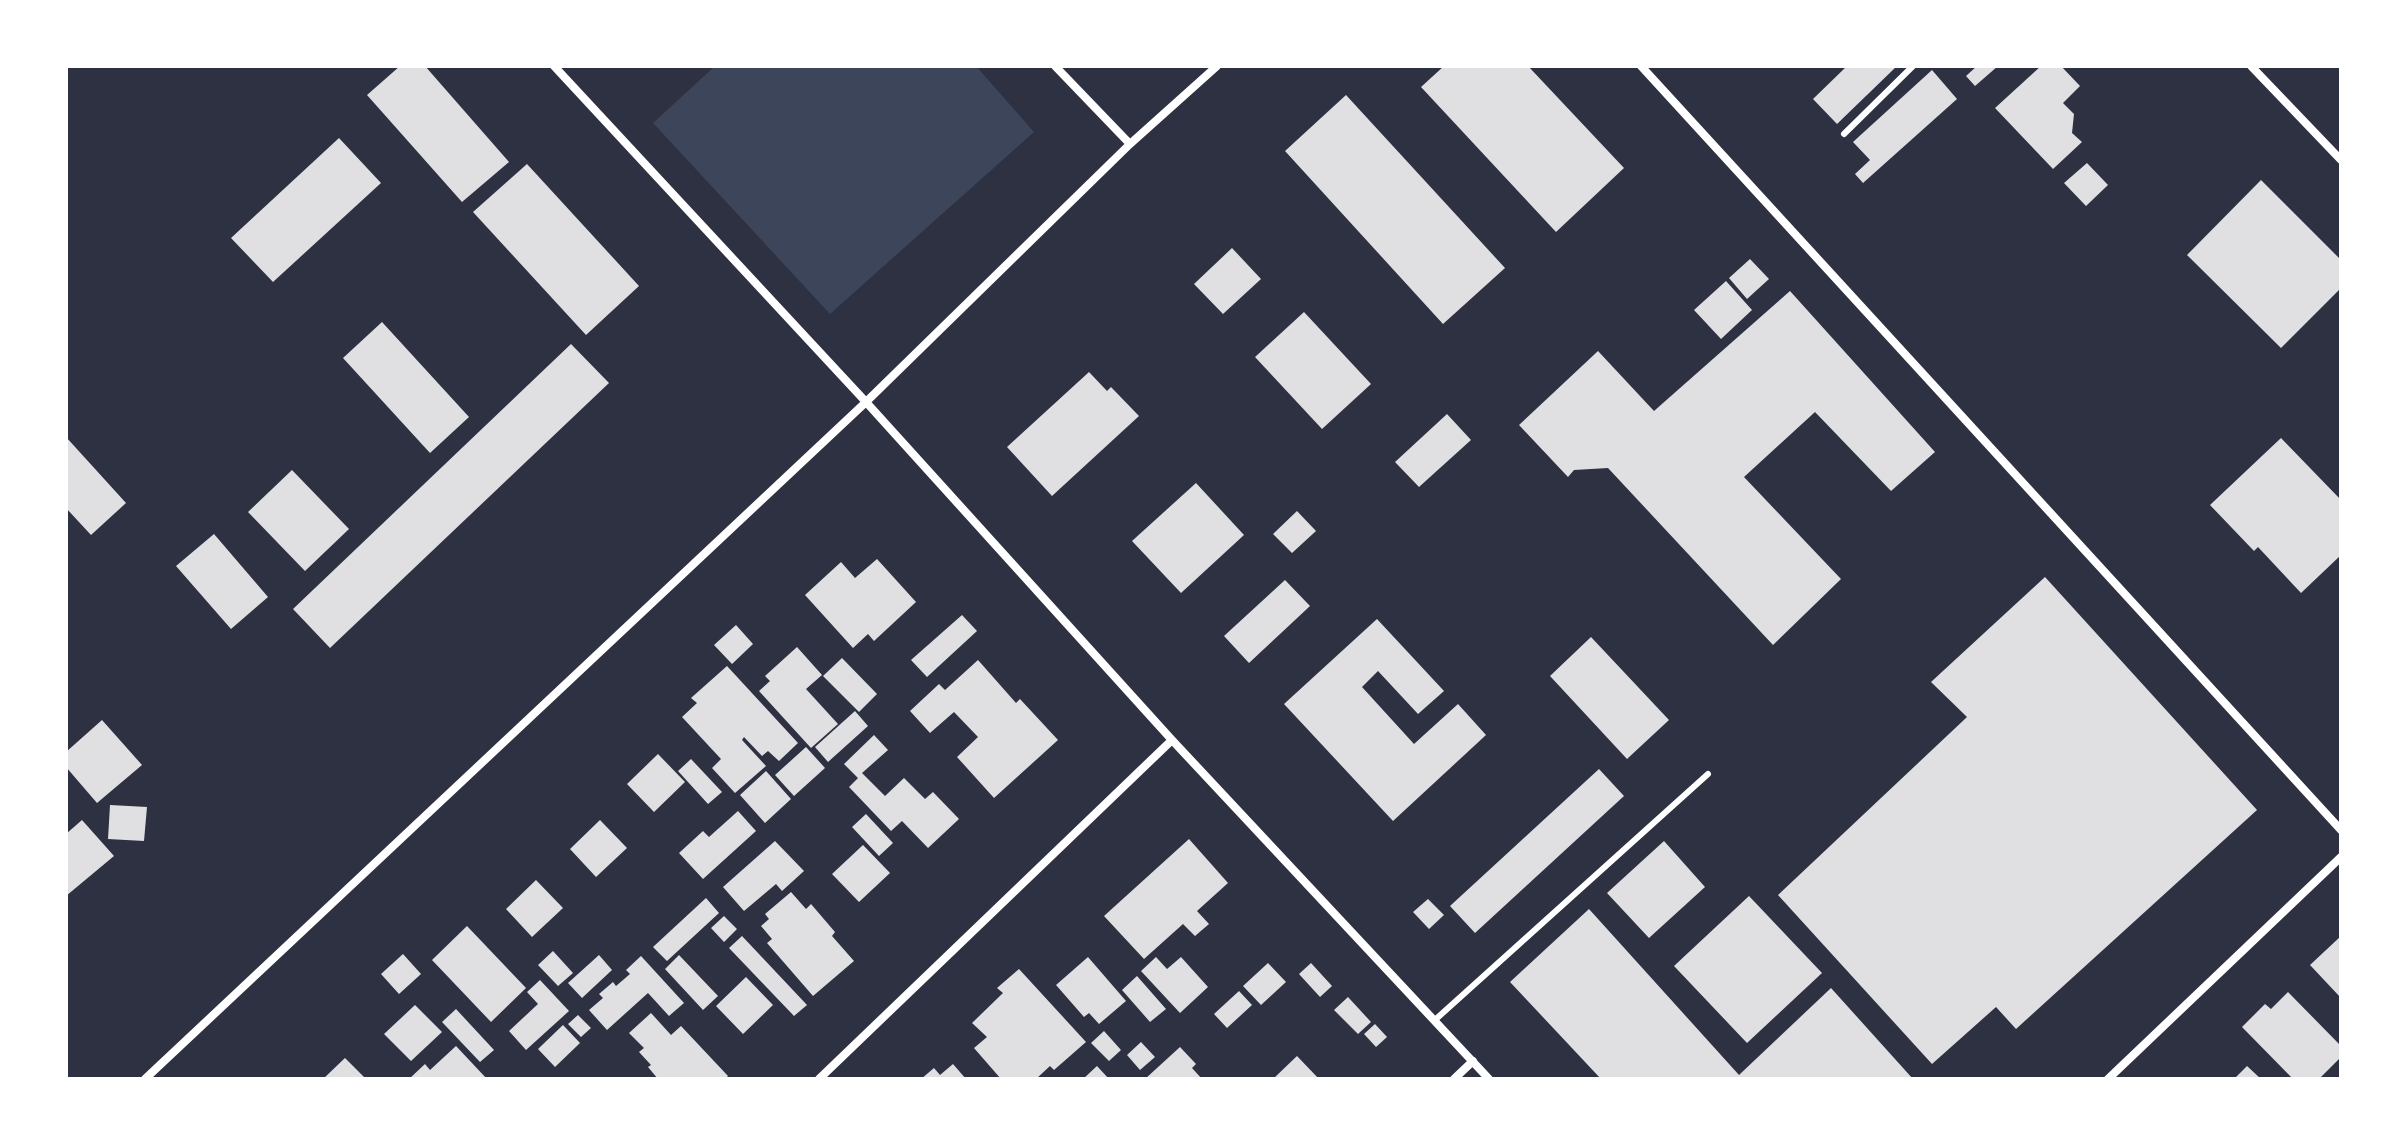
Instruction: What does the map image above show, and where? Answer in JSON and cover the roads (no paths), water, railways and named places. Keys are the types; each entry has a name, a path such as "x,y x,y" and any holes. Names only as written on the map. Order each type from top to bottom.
{"street":[{"path":"554,66 866,402 1172,740 1489,1079"},
{"path":"1055,66 1130,144"},
{"path":"145,1079 866,402 1130,144 1217,66"},
{"path":"1641,66 2341,830"},
{"path":"2251,66 2341,160"},
{"path":"819,1079 1172,740"},
{"path":"2108,1079 2341,857"},
{"path":"1454,1079 1473,1061"}],"lane":[{"path":"1844,134 1913,66"},
{"path":"1436,1019 1708,774"}]}
